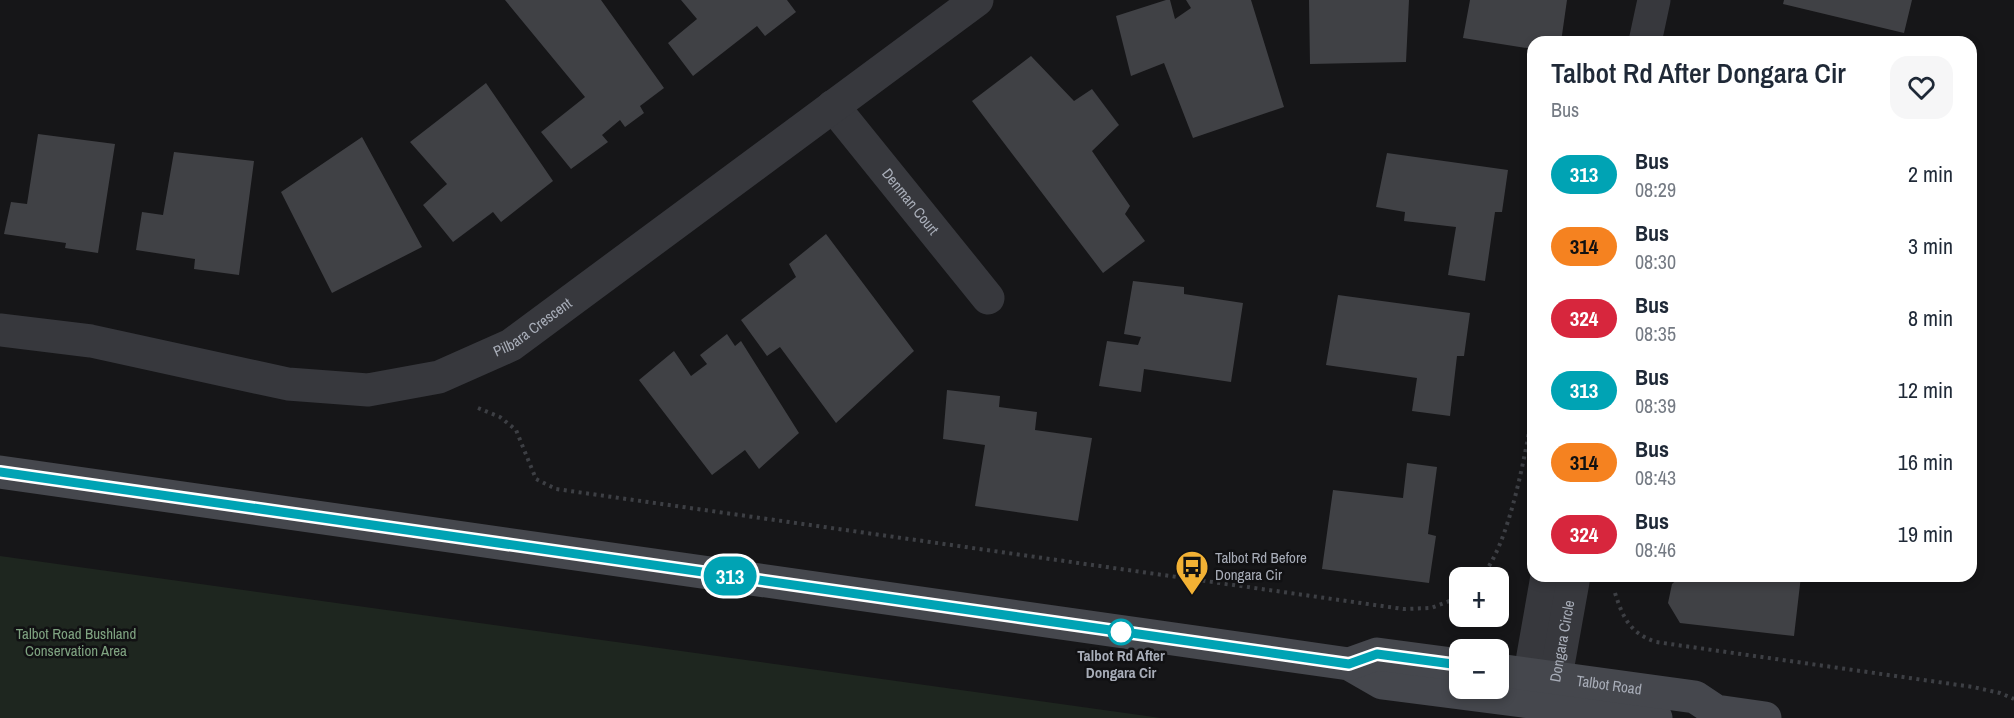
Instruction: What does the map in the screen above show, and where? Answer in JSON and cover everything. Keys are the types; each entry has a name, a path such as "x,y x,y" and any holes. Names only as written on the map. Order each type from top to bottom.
{"main road":[{"name":"Talbot Road","path":"0,472 1349,664 1382,683 1532,685 1695,697 1709,714 1765,718"},
{"name":"Talbot Road","path":"1349,664 1377,654 1449,664"},
{"name":"Talbot Road","path":"1532,685 1656,718"}],"street":[{"name":"Pilbara Crescent","path":"0,330 91,341 288,384 368,390 439,377 511,345 977,0"},
{"path":"1646,36 1654,0"},
{"name":"Denman Court","path":"833,106 988,298"},
{"name":"Dongara Circle","path":"1532,685 1546,582"},
{"name":"Dongara Circle","path":"1532,685 1572,582"}],"path":[{"path":"474,406 500,417 516,430 536,479 556,489 1403,609 1431,608 1449,601"},
{"path":"1488,567 1501,544 1527,436"},
{"path":"1614,590 1621,612 1631,626 1641,637 1656,642 1973,687 2000,693 2014,699"}],"green space":[{"name":"Talbot Road Bushland Conservation Area","path":"0,556 1161,718 0,718"}],"building":[{"path":"505,0 601,0 664,88 640,106 644,113 625,127 620,120 602,135 608,142 571,169 541,132 585,97"},
{"path":"681,0 787,0 796,12 765,36 757,26 693,76 668,43 697,19"},
{"path":"1170,0 1175,19 1191,8 1186,0 1251,0 1284,107 1193,138 1164,63 1131,76 1116,16"},
{"path":"1309,0 1409,0 1406,62 1310,64"},
{"path":"1470,0 1567,0 1562,36 1527,36 1527,48 1463,38"},
{"path":"1784,0 1912,0 1904,33 1783,4"},
{"path":"1031,56 1074,101 1092,89 1119,125 1092,151 1130,206 1125,214 1145,241 1103,273 972,101"},
{"path":"486,83 553,181 501,222 493,212 453,242 423,205 447,184 410,142"},
{"path":"38,134 115,144 98,253 65,248 66,243 4,234 11,202 27,204"},
{"path":"362,137 422,247 332,293 281,192"},
{"path":"174,152 254,161 239,275 194,269 195,259 136,250 142,212 163,215"},
{"path":"1387,153 1508,170 1502,212 1495,212 1485,281 1448,275 1456,227 1404,221 1405,212 1376,207"},
{"path":"826,234 914,351 836,423 780,347 767,356 741,320 796,277 789,264"},
{"path":"1133,281 1184,287 1184,294 1243,303 1231,382 1144,369 1141,392 1099,386 1107,341 1138,345 1141,337 1124,334"},
{"path":"1338,295 1470,313 1464,356 1457,356 1450,416 1412,411 1417,378 1326,365"},
{"path":"727,334 735,346 741,341 799,433 759,469 745,450 712,475 639,380 674,351 691,376 707,364 700,355"},
{"path":"947,390 1000,396 999,407 1037,412 1035,430 1092,438 1078,521 975,506 985,445 943,439"},
{"path":"1407,463 1437,467 1428,534 1436,536 1429,583 1322,569 1333,490 1403,498"},
{"path":"1674,582 1800,582 1794,636 1680,623 1668,603"}],"bus line":[{"name":"313","path":"0,472 1349,664 1377,654 1449,664"}],"place":[{"name":"Talbot Rd Before Dongara Cir","path":"1192,596"},
{"name":"Talbot Rd After Dongara Cir","path":"1121,632"}]}
